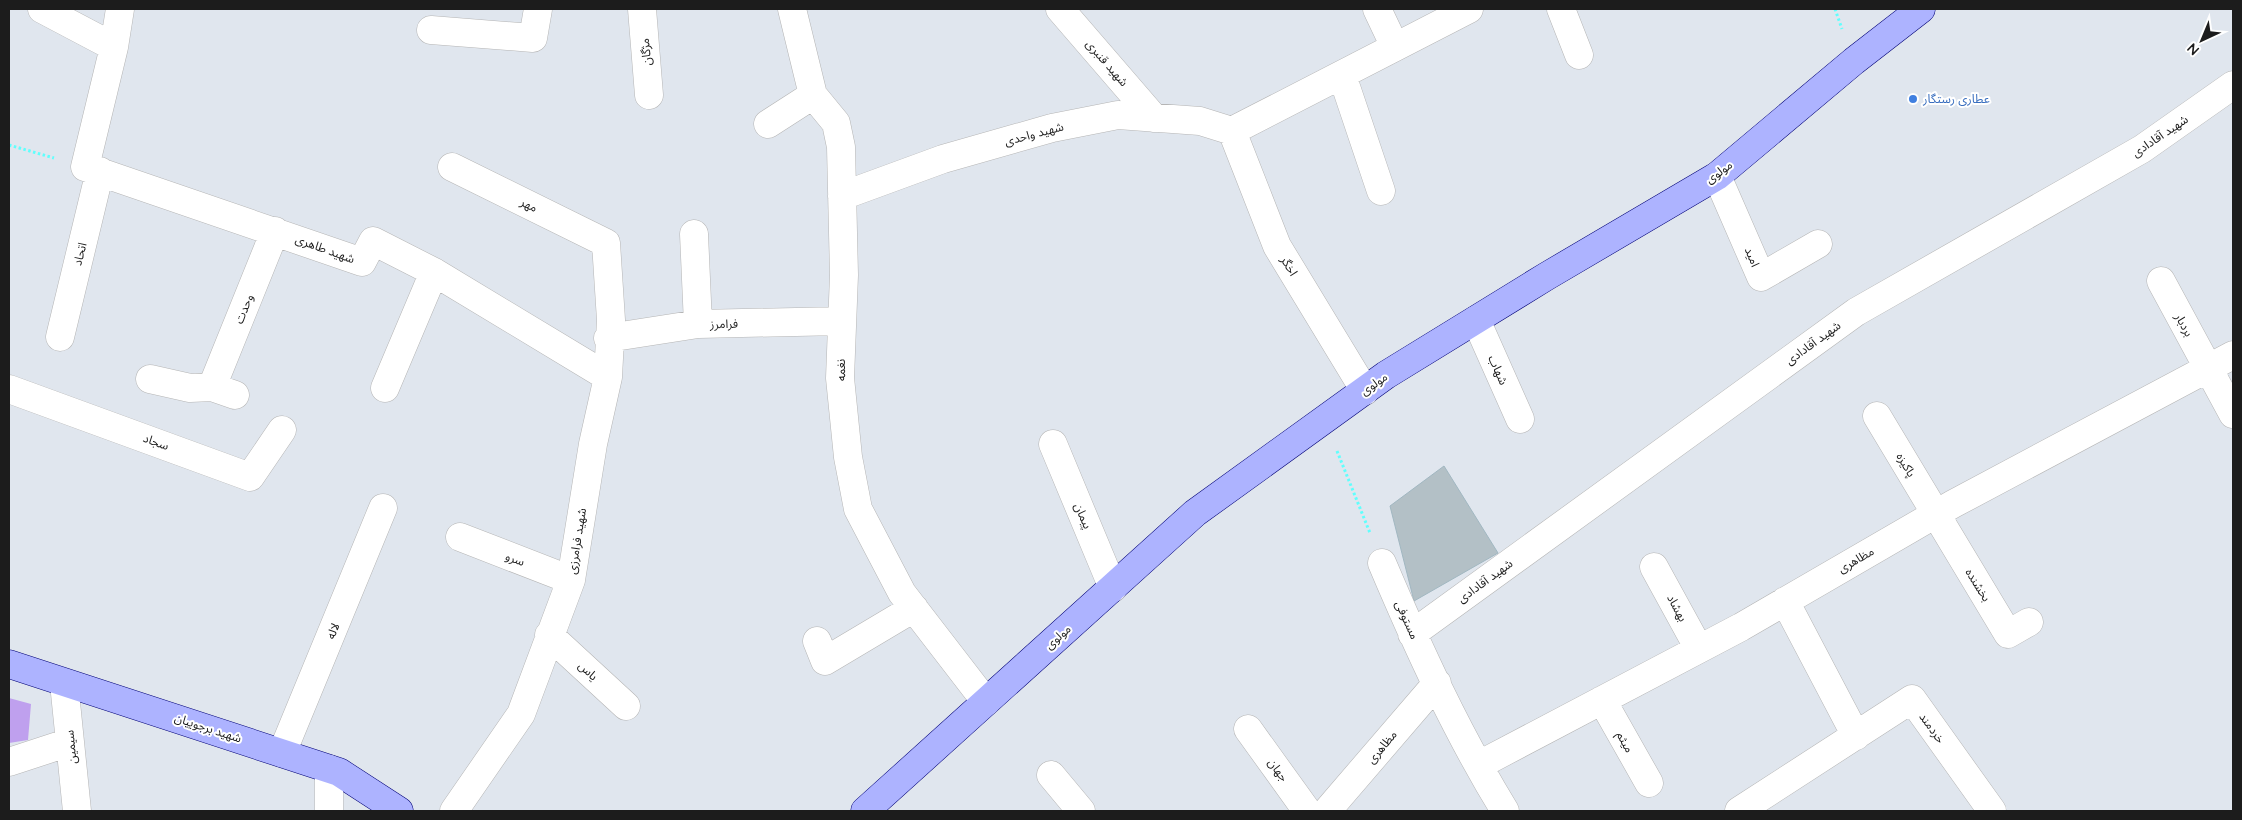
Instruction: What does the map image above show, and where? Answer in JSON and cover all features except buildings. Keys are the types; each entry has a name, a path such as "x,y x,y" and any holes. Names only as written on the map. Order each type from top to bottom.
{"main road":[{"name":"مولوی","path":"865,811 1195,513 1365,391 1476,320 1717,176 1854,61 1921,9"},
{"name":"شهید برجوییان","path":"9,664 339,772 399,811"}],"street":[{"path":"42,9 114,47"},
{"name":"اتحاد","path":"60,337 93,169 120,9"},
{"path":"431,30 533,38 538,9"},
{"name":"مژگان","path":"642,9 649,95"},
{"name":"نغمه","path":"792,9 812,95 836,123 841,147 844,275 840,378 848,457 858,510 902,593 986,702"},
{"name":"شهید قنبری","path":"1060,9 1154,118"},
{"path":"1377,9 1395,47"},
{"path":"1232,131 1469,9"},
{"path":"1561,9 1579,55"},
{"path":"1342,75 1381,191"},
{"name":"شهید آقادادی","path":"1412,634 1856,312 2142,149 2233,85"},
{"path":"768,124 812,95"},
{"name":"شهید واحدی","path":"842,196 943,159 1052,128 1118,115 1200,121 1232,131"},
{"name":"اخگر","path":"1232,131 1277,246 1365,391"},
{"name":"مهر","path":"452,167 606,243"},
{"name":"شهید طاهری","path":"93,169 362,262 373,241 434,272 608,377"},
{"name":"امید","path":"1717,176 1761,277 1818,244"},
{"name":"وحدت","path":"150,379 190,388 223,391 275,231"},
{"path":"694,234 698,324"},
{"name":"شهید فرامرزی","path":"454,811 521,714 571,580 593,444 608,377 608,338 611,320 606,243"},
{"path":"385,388 434,272"},
{"name":"بردبار","path":"2160,281 2233,414"},
{"name":"شهاب","path":"1476,320 1520,419"},
{"name":"فرامرز","path":"608,338 698,324 842,321"},
{"name":"مظاهری","path":"1479,765 1699,649 1935,514 2233,355"},
{"name":"سجاد","path":"9,389 250,477 282,430"},
{"name":"پاکیزه","path":"1877,416 1935,514"},
{"name":"پیمان","path":"1053,444 1113,588"},
{"name":"لاله","path":"282,753 383,508"},
{"name":"بخشنده","path":"1935,514 2008,634 2029,622"},
{"name":"سرو","path":"460,537 571,580"},
{"name":"مستوفی","path":"1382,564 1412,634 1479,765 1506,811"},
{"name":"بهشاد","path":"1654,567 1699,649"},
{"path":"1785,601 1856,736"},
{"path":"817,641 825,661 914,608"},
{"name":"یاس","path":"549,635 626,706"},
{"name":"سیمین","path":"64,683 77,811"},
{"name":"مظاهری","path":"1327,811 1437,683"},
{"name":"خردمند","path":"1739,811 1912,699 1992,811"},
{"name":"میثم","path":"1602,700 1649,783"},
{"name":"جهان","path":"1248,729 1307,811"},
{"path":"9,762 70,742"},
{"path":"329,769 329,811"},
{"path":"1051,775 1081,811"}],"path":[{"path":"9,145 93,169"},
{"path":"1325,420 1382,564"}],"shaded area":[{"path":"9,698 31,704 28,740 9,743"}],"place":[{"name":"عطاری رستگار","path":"1913,99"}]}
